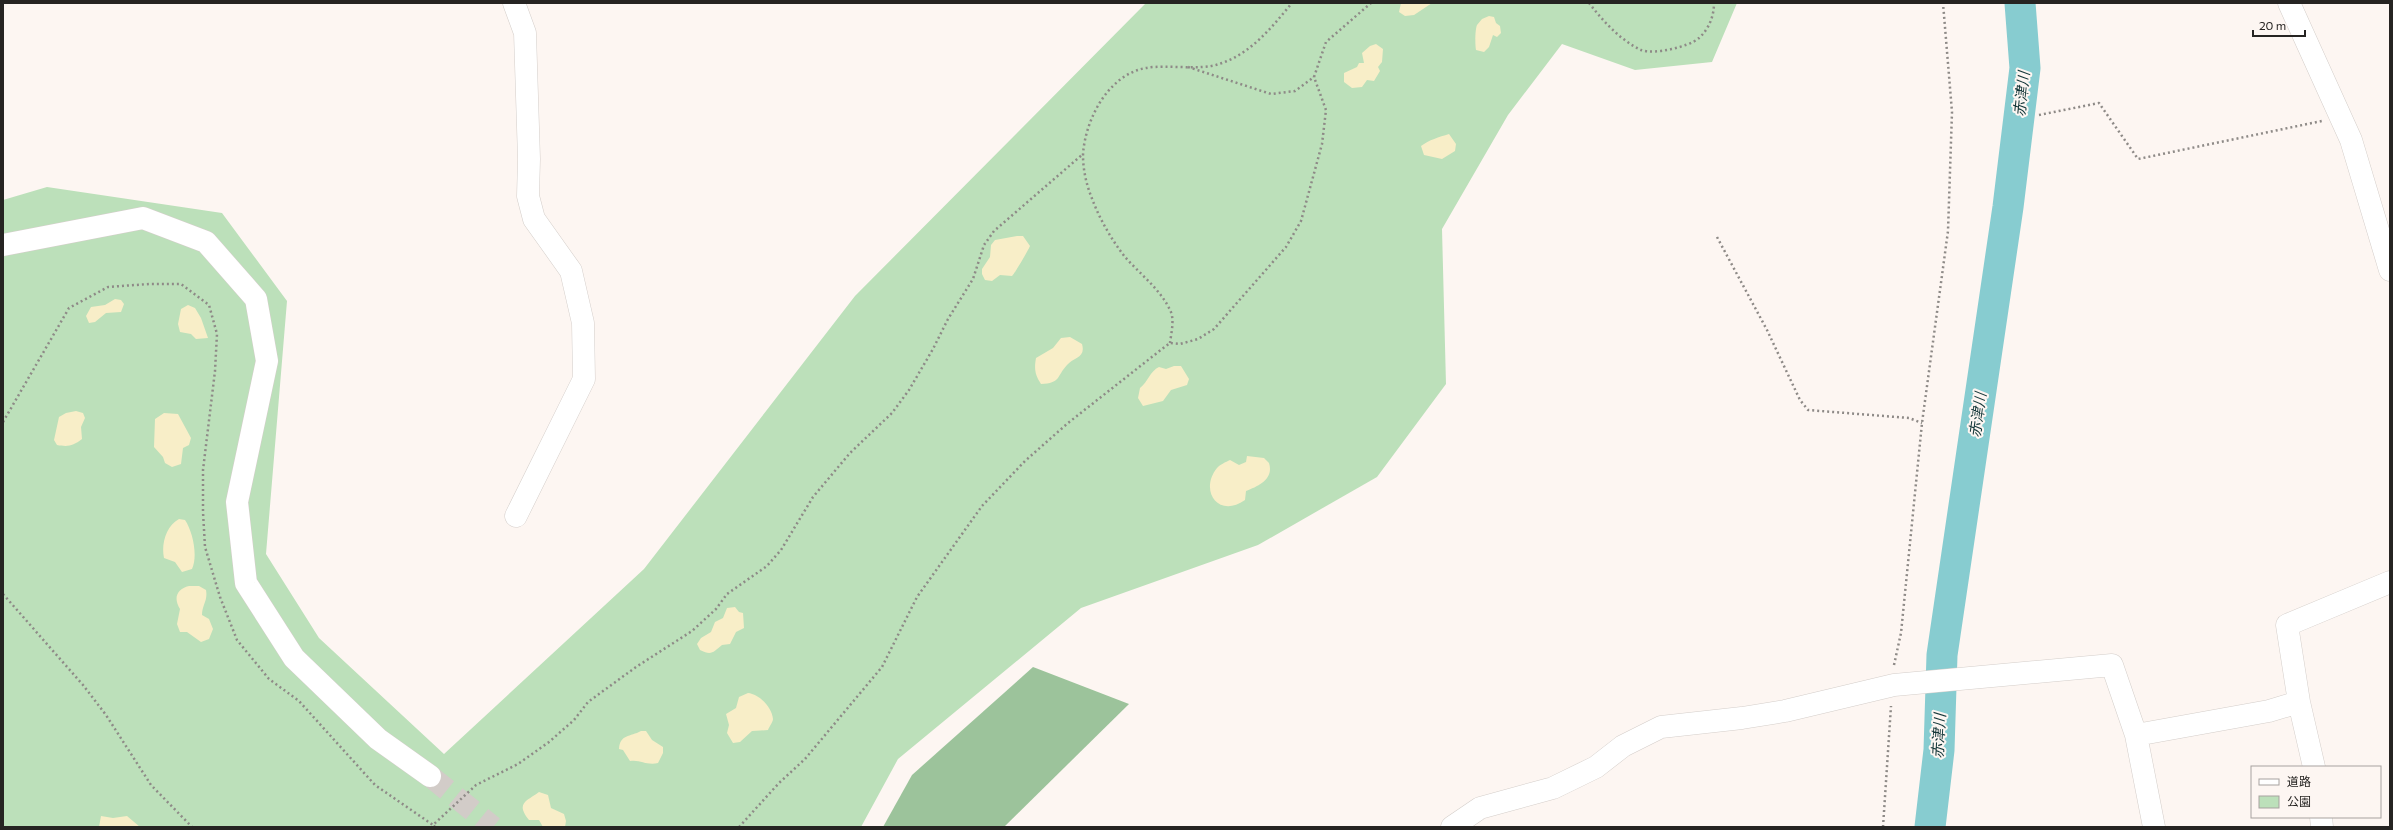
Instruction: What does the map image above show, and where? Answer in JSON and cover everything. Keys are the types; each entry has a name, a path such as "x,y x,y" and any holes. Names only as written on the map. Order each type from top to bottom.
{"street":[{"path":"514,3 525,33 529,159 528,196 534,219 571,271 583,322 584,378 516,516"},
{"path":"2289,3 2342,117 2383,225 2390,270"},
{"path":"3,245 143,218 206,242 256,299 267,361 238,502 246,583 294,658 378,739 430,776"},
{"path":"2314,766 2299,702 2287,625 2390,582"},
{"path":"1452,827 1480,808 1553,788 1596,767 1624,746 1661,727 1742,718 1785,711 1892,685 1988,678 2112,665 2136,735 2154,827"},
{"path":"2136,735 2269,711 2299,702"}],"path":[{"path":"1170,343 1171,311 1158,292 1125,256 1108,232 1095,207 1085,179 1083,154 1090,126 1106,94 1122,76 1146,68 1218,65 1240,54 1264,37 1292,3"},
{"path":"1187,66 1193,70 1271,94 1295,91 1314,77 1326,42 1371,3"},
{"path":"1589,3 1614,31 1642,50 1666,52 1698,39 1714,17 1714,3"},
{"path":"1883,827 1892,708 1892,685 1901,633 1922,424 1948,231 1952,112 1943,3"},
{"path":"739,827 779,782 805,759 882,667 917,597 982,506 1025,461 1068,423 1170,343 1180,344 1198,339 1214,329 1286,247 1301,221 1322,144 1326,110 1314,77"},
{"path":"2039,115 2099,103 2138,159 2342,117"},
{"path":"3,422 69,308 108,287 149,284 181,284 209,305 217,334 215,371 203,470 202,512 206,547 220,597 237,640 269,679 299,701 375,785 434,826 476,785 518,764 549,742 574,720 588,702 636,667 692,631 716,609 728,594 767,566 781,550 813,497 850,454 892,413 908,390 934,349 948,319 973,279 984,245 994,231 1083,154"},
{"path":"1717,237 1767,330 1800,400 1808,410 1909,418 1922,424"},
{"path":"3,594 83,685 106,715 150,785 192,827"}],"green space":[{"path":"1146,3 1737,3 1712,62 1635,70 1562,44 1508,115 1442,229 1446,384 1377,477 1258,545 1081,608 898,759 861,827 3,827 3,200 47,187 222,213 287,301 266,554 319,638 444,754 644,569 855,296"},
{"path":"1033,667 1129,704 1004,827 883,827 912,775"}],"sand":[{"path":"1401,3 1432,3 1414,15 1405,16 1399,12"},
{"path":"1489,16 1494,17 1496,23 1500,26 1501,33 1497,37 1493,35 1489,47 1484,52 1476,50 1475,38 1477,25 1482,19"},
{"path":"1376,44 1383,49 1382,62 1378,67 1380,71 1374,81 1367,80 1362,87 1352,88 1344,82 1344,73 1357,67 1359,63 1364,63 1362,53 1370,46"},
{"path":"1449,134 1456,144 1455,151 1442,159 1424,155 1421,146 1431,140"},
{"path":"1023,236 1030,246 1014,274 1012,276 1000,275 992,281 985,280 982,274 982,269 990,257 991,245 995,240"},
{"path":"115,299 121,300 124,304 121,312 106,313 95,322 89,323 86,316 91,307 105,305"},
{"path":"188,305 195,308 201,318 208,338 196,339 191,334 180,332 178,324 181,309"},
{"path":"1070,337 1082,344 1083,349 1081,355 1067,365 1055,381 1041,384 1037,378 1035,365 1036,358 1053,348 1061,338"},
{"path":"1174,366 1181,366 1189,379 1187,385 1171,390 1163,401 1143,406 1138,398 1140,388 1151,374 1159,367 1166,369"},
{"path":"76,411 83,413 85,418 81,427 82,439 70,445 57,445 54,440 59,417 66,413"},
{"path":"164,413 178,414 191,438 189,445 183,448 181,464 172,467 165,463 163,457 154,447 155,419"},
{"path":"1247,456 1264,458 1269,463 1270,469 1267,478 1256,487 1246,491 1245,500 1235,505 1227,506 1220,504 1214,499 1211,493 1210,485 1212,476 1221,465 1230,460 1239,465 1246,462"},
{"path":"179,519 185,520 188,525 195,551 192,569 182,572 175,562 164,558 163,553 164,541 168,531 174,522"},
{"path":"199,586 206,590 202,615 209,619 213,629 209,639 201,642 187,632 180,632 177,624 180,609 177,601 177,594 185,587"},
{"path":"735,607 739,612 743,613 744,628 736,632 730,644 722,645 710,653 700,650 697,644 701,638 711,632 715,622 723,618 727,608"},
{"path":"748,693 756,696 768,706 773,720 768,730 752,731 740,742 733,743 727,733 729,725 726,714 736,708 739,697"},
{"path":"641,731 646,731 652,740 663,747 663,753 658,763 650,764 630,761 623,750 619,749 621,741 624,738"},
{"path":"539,792 548,795 551,808 564,814 566,821 565,827 543,827 539,820 529,820 523,810 524,803"},
{"path":"101,816 113,818 127,816 140,827 99,827"}],"waterway":[{"name":"赤津川","path":"1930,827 1939,750 1942,655 2008,207 2025,68 2020,3"}],"tunnel":[{"path":"430,776 493,827"}]}
